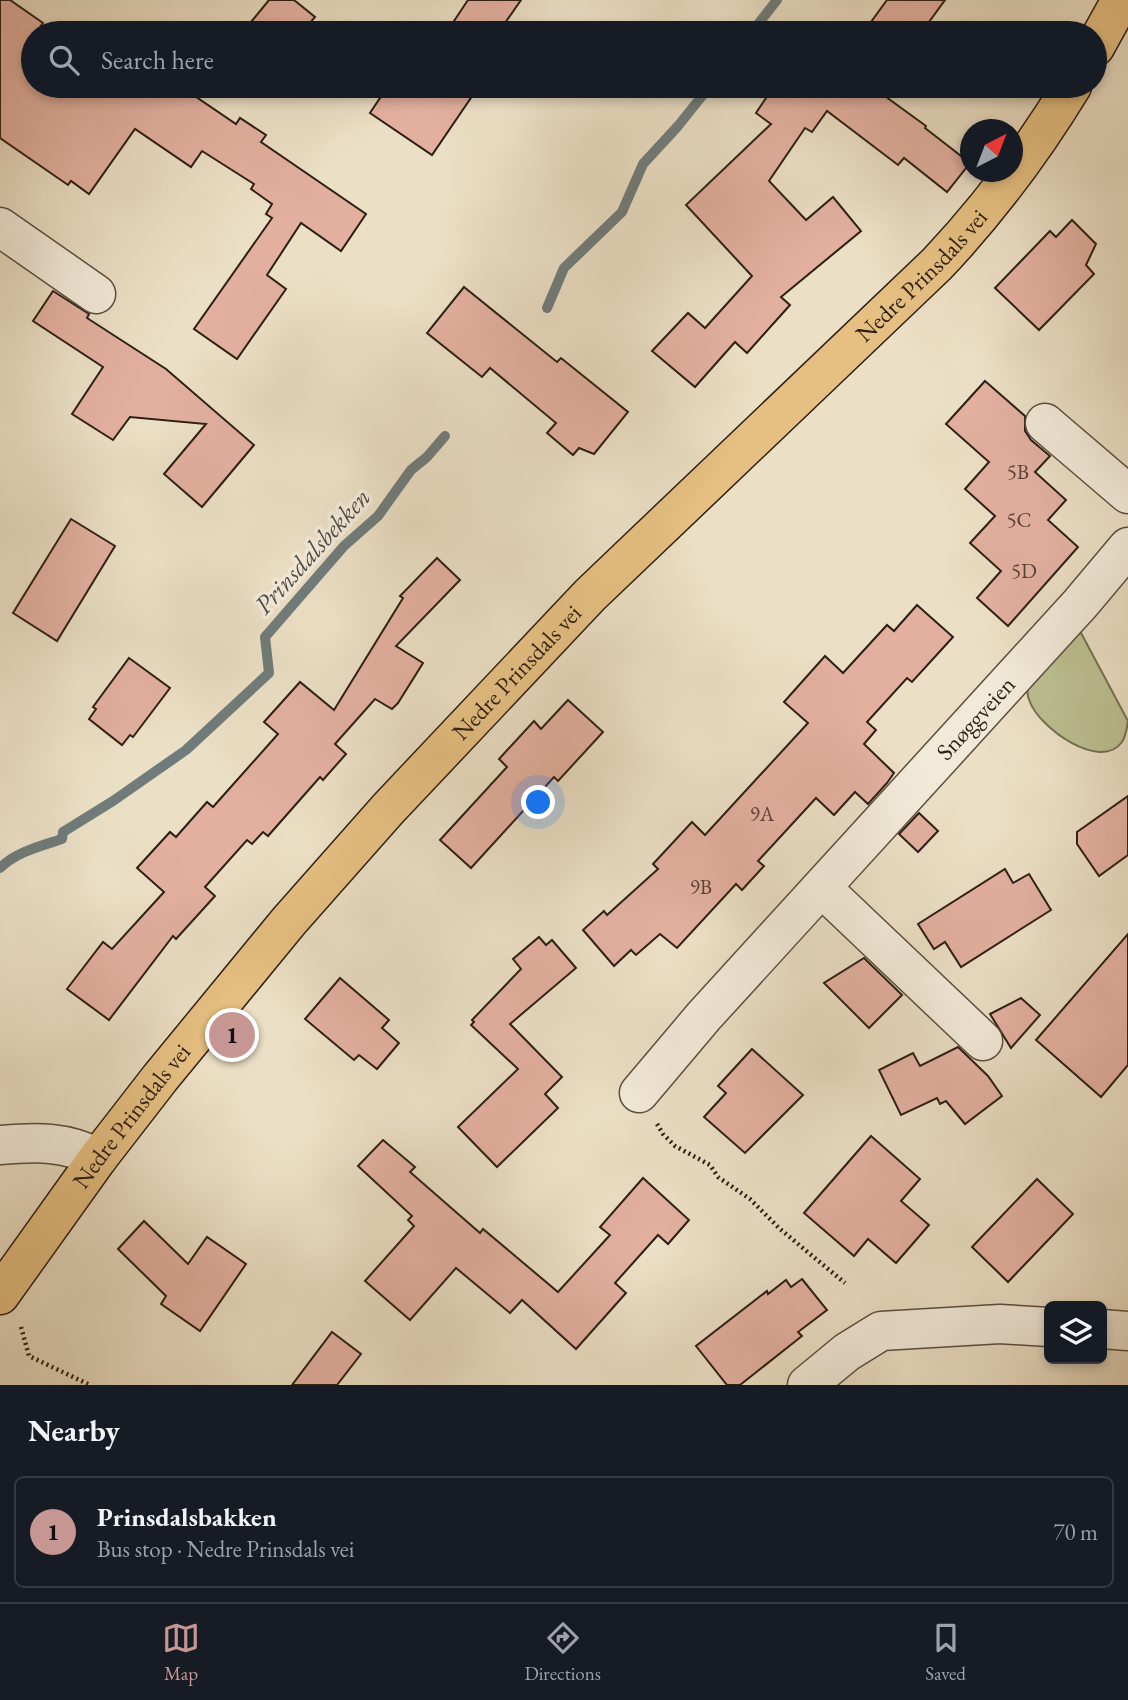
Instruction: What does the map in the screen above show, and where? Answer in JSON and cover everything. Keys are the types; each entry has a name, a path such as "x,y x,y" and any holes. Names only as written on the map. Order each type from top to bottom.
{"main road":[{"path":"1107,25 1121,0"},
{"name":"Nedre Prinsdals vei","path":"10,1307 99,1158 160,1078 280,931 447,744 590,596 914,288 971,228 1021,163 1064,98"}],"street":[{"path":"0,226 96,294"},
{"path":"1045,422 1128,494"},
{"name":"Snøggveien","path":"639,1093 704,1016 1080,604 1128,547"},
{"path":"822,888 983,1041"},
{"path":"0,1145 58,1143 99,1158"},
{"path":"807,1385 847,1352 881,1331 1000,1324 1044,1327"},
{"path":"1107,1329 1128,1331"}],"path":[{"path":"639,1093 663,1134 675,1146 710,1165 718,1177 737,1189 845,1283"},
{"path":"10,1307 29,1356 90,1385"}],"green space":[{"path":"1080,631 1128,721 1122,742 1112,750 1100,752 1071,743 1045,723 1028,698 1028,670"}],"building":[{"path":"0,0 10,0 40,21 21,21 21,98 198,98 236,124 240,118 266,135 261,142 366,214 341,251 301,223 267,275 286,289 237,359 194,329 272,218 266,214 272,204 251,189 254,184 202,151 191,167 135,129 89,194 71,181 68,185 0,138"},
{"path":"269,0 294,0 315,17 312,21 252,21"},
{"path":"468,0 521,0 506,21 454,21"},
{"path":"887,0 945,0 930,21 872,21"},
{"path":"380,98 471,98 432,155 370,113"},
{"path":"766,98 888,98 960,155 960,176 947,192 904,158 898,165 827,111 812,132 805,128 769,181 806,220 833,197 861,231 781,297 790,305 747,353 735,342 695,387 652,351 688,313 705,328 752,276 686,205 771,124 756,113"},
{"path":"1072,220 1096,244 1086,265 1094,274 1039,330 995,288 1050,231 1056,237"},
{"path":"464,287 557,362 561,358 628,412 594,454 579,448 573,455 547,433 556,423 490,368 482,377 427,333"},
{"path":"53,291 89,314 87,318 166,369 254,445 202,507 164,474 206,424 130,417 113,440 72,414 103,367 33,321"},
{"path":"985,381 1025,416 1025,431 1031,440 1050,456 1035,472 1066,500 1048,520 1078,547 1008,626 977,598 1001,571 970,543 995,516 965,489 989,462 946,424"},
{"path":"71,519 115,546 57,641 13,613"},
{"path":"437,558 460,580 396,646 423,663 398,703 392,709 375,699 335,744 346,754 323,780 320,777 268,836 263,832 252,844 247,840 205,887 215,896 176,939 173,936 109,1020 67,989 103,942 112,949 164,892 137,868 170,832 176,837 207,802 213,807 278,734 264,722 300,682 334,710 403,598 400,596"},
{"path":"917,605 953,637 912,682 907,678 867,722 876,730 864,744 894,773 887,783 868,804 855,792 834,815 816,798 758,861 764,866 742,890 736,884 677,948 660,934 636,955 631,950 614,966 583,930 604,911 607,915 658,869 653,864 692,822 705,835 808,723 784,702 825,656 843,673 887,625 894,631"},
{"path":"129,658 170,688 133,737 130,735 122,745 89,719 96,709 93,707"},
{"path":"568,700 603,732 558,781 554,777 471,868 440,840 507,767 499,759 534,721 541,729"},
{"path":"1128,796 1128,855 1099,876 1077,844 1077,832"},
{"path":"919,813 938,831 918,852 899,834"},
{"path":"1005,869 1013,883 1029,874 1051,910 961,967 945,942 934,949 918,924"},
{"path":"1128,934 1128,1065 1101,1097 1036,1040"},
{"path":"539,937 546,945 552,940 576,968 510,1024 562,1077 545,1094 558,1108 497,1167 458,1127 518,1069 471,1025 474,1022 472,1020 521,969 513,959"},
{"path":"864,958 902,995 869,1028 824,983"},
{"path":"340,978 389,1020 382,1028 399,1043 377,1069 359,1055 354,1060 305,1019"},
{"path":"1021,998 1040,1015 1011,1048 990,1014"},
{"path":"958,1047 988,1076 1002,1096 965,1124 946,1101 940,1104 937,1098 901,1115 879,1070 913,1053 920,1066"},
{"path":"752,1049 803,1095 745,1153 704,1117 726,1093 718,1086"},
{"path":"871,1136 920,1179 901,1201 929,1225 896,1263 868,1239 854,1256 804,1213"},
{"path":"383,1140 415,1167 410,1172 480,1233 483,1229 558,1292 610,1235 600,1227 643,1178 689,1220 668,1244 658,1235 615,1283 626,1293 576,1349 522,1300 510,1313 456,1268 410,1320 365,1281 414,1226 408,1220 412,1216 358,1166"},
{"path":"1037,1179 1073,1214 1008,1282 972,1247"},
{"path":"144,1221 188,1264 207,1237 246,1264 200,1331 161,1304 166,1296 118,1249"},
{"path":"802,1279 827,1310 798,1332 802,1336 740,1385 727,1385 696,1346 767,1291 768,1294 786,1280 791,1287"},
{"path":"332,1332 361,1354 337,1385 292,1385"}],"waterway":[{"name":"Prinsdalsbekken","path":"760,21 777,0"},
{"name":"Prinsdalsbekken","path":"547,308 564,268 622,212 643,164 700,98"},
{"name":"Prinsdalsbekken","path":"0,868 21,854 62,839 63,832 186,750 269,673 265,637 344,546 378,516 411,470 427,457 445,436"}],"place":[{"name":"Prinsdalsbakken","path":"232,1035"}]}
